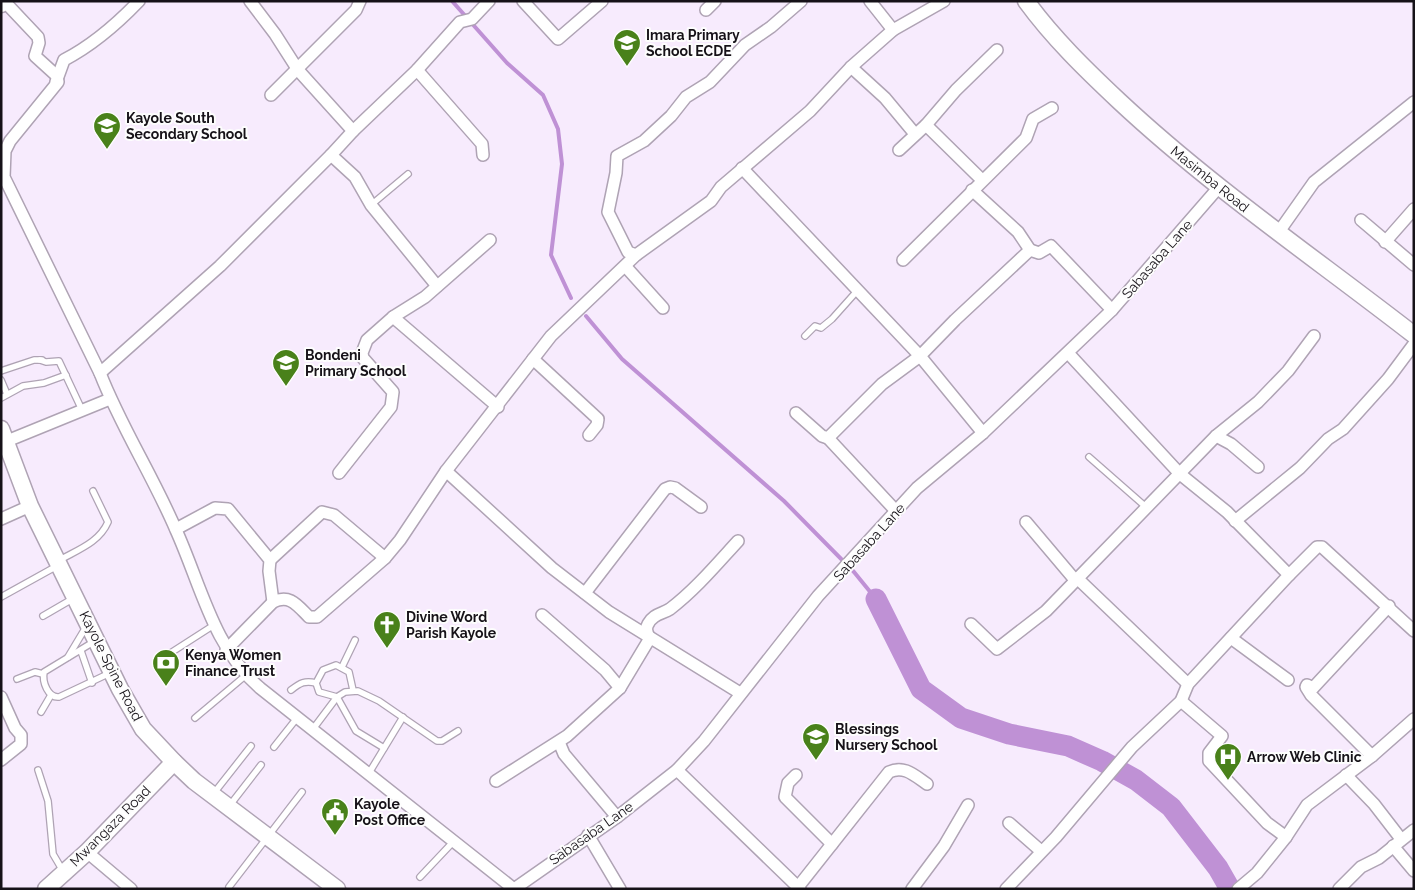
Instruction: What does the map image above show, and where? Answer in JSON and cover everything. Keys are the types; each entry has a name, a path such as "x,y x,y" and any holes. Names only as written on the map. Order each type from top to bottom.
{"main road":[{"name":"Masimba Road","path":"1026,1 1062,46 1142,123 1278,233 1414,335"},
{"name":"Kayole Spine Road","path":"4,435 30,506 112,672 143,729 174,762 213,795 337,889"},
{"name":"Mwangaza Road","path":"46,889 87,852 174,762"}],"street":[{"path":"139,1 116,26 81,51 64,60 55,87 5,151 4,177 100,373 110,399 176,529 214,625 226,650 245,676 369,772 514,889"},
{"path":"250,1 275,34 298,70 353,131"},
{"path":"100,373 220,266 353,131 417,70 460,22 472,19 489,1"},
{"path":"523,1 558,39 602,1"},
{"path":"706,10 715,1"},
{"path":"636,255 628,252 608,212 616,174 617,156 644,140 671,116 686,97 710,82 745,45 772,27 801,1"},
{"path":"870,1 893,30"},
{"path":"226,650 273,602 281,598 291,600 309,617 317,617 385,558 400,540 446,471 498,407 551,336 636,255 711,201 721,187 810,111 851,67 893,30 944,1"},
{"path":"3,2 38,37 39,43 35,56 57,76 56,82"},
{"path":"271,95 298,70 358,6"},
{"path":"899,150 926,125 956,90 997,50"},
{"path":"851,67 884,98 915,134"},
{"path":"417,70 482,144 484,155"},
{"path":"1278,233 1314,182 1414,102"},
{"path":"903,260 1026,138 1033,119 1052,108"},
{"path":"926,125 982,180"},
{"path":"331,155 355,177 371,205 437,286"},
{"path":"742,168 920,356 983,433"},
{"name":"Sabasaba Lane","path":"514,889 617,816 677,770 704,741 818,596 917,488 983,433 1069,354 1112,310 1219,187"},
{"path":"972,190 1018,232 1030,250 1038,253 1051,246 1112,310"},
{"path":"1385,242 1414,209"},
{"path":"1361,220 1385,242 1414,264"},
{"path":"339,474 391,407 393,392 363,358 362,353 367,340 393,317 437,286 490,240"},
{"path":"828,438 882,384 920,356 955,320 1030,250"},
{"path":"626,266 663,308"},
{"path":"393,317 498,407"},
{"path":"971,624 994,648 1000,649 1046,611 1216,436 1264,396 1288,371 1314,336"},
{"path":"1235,521 1304,463 1328,439 1343,429 1388,379 1414,344"},
{"path":"1069,354 1180,474 1235,521 1289,575"},
{"path":"533,360 598,419 597,425 589,435"},
{"path":"4,435 110,399"},
{"path":"796,413 822,436 828,438 896,511"},
{"path":"1216,436 1231,444 1258,467"},
{"path":"446,471 552,568 585,593 632,628 740,693"},
{"path":"585,593 665,490 670,487 675,488 701,508"},
{"path":"1,519 30,506"},
{"path":"176,529 215,508 222,507 232,512 270,560"},
{"path":"273,602 269,571 270,560 322,512 334,516 385,558"},
{"path":"1026,522 1076,579 1188,684"},
{"path":"650,638 647,632 648,624 656,615 668,611 693,590 738,541"},
{"path":"1006,889 1041,851 1056,838 1132,747 1182,701 1188,684 1317,547 1322,547 1414,630"},
{"path":"1372,756 1310,695 1306,688 1307,685 1314,688 1389,606"},
{"path":"542,615 605,670 620,688"},
{"path":"496,781 559,742 620,688 650,638"},
{"path":"1231,638 1288,680"},
{"path":"1,697 15,728 21,735 21,744 1,760"},
{"path":"1182,701 1222,736 1208,753 1209,761 1267,823 1286,837"},
{"path":"1238,889 1257,874 1286,837 1307,805 1372,756 1414,719"},
{"path":"559,742 564,754 617,816"},
{"path":"677,770 799,888 888,772 896,769 906,770 927,784"},
{"path":"796,775 788,784 785,797 832,844"},
{"path":"1346,775 1374,804 1414,871"},
{"path":"912,889 944,846 968,805"},
{"path":"1009,823 1041,851"},
{"path":"1339,889 1360,867 1379,858 1414,830"},
{"path":"588,835 620,889"},
{"path":"87,852 124,887"}],"lane":[{"path":"371,205 408,174"},
{"path":"805,336 816,326 820,328 832,319 857,291"},
{"path":"1,371 40,360 46,362 59,361 82,410"},
{"path":"1,398 22,386 44,384 65,372"},
{"path":"1,380 7,394"},
{"path":"1090,457 1146,507"},
{"path":"1,597 98,538 108,522 94,491"},
{"path":"44,616 76,596"},
{"path":"67,659 89,623"},
{"path":"158,661 214,625"},
{"path":"17,679 34,672 44,674 97,640"},
{"path":"342,667 355,640"},
{"path":"81,651 92,683"},
{"path":"316,683 326,667 336,665 342,667 351,676 353,690"},
{"path":"51,695 59,696 92,683 112,672"},
{"path":"41,712 51,695 44,674"},
{"path":"195,718 245,676"},
{"path":"292,690 305,681 316,683"},
{"path":"316,683 319,692 337,697 356,731 384,748"},
{"path":"313,729 337,697 353,690 364,692 440,742 458,731"},
{"path":"369,772 402,717"},
{"path":"274,747 297,718"},
{"path":"213,795 251,746"},
{"path":"229,807 261,765"},
{"path":"38,770 48,801 54,854 64,873"},
{"path":"229,887 302,792"},
{"path":"420,877 454,840"}],"waterway":[{"path":"452,1 507,63 543,95 558,129 562,164 551,255 571,298"},
{"path":"586,316 622,359 784,501 854,572 876,599"},
{"path":"876,599 921,689 961,718 1009,734 1068,746 1102,761 1136,780 1171,807 1218,868 1230,889"}],"place":[{"name":"Imara Primary School ECDE","path":"627,67"},
{"name":"Kayole South Secondary School","path":"107,150"},
{"name":"Bondeni Primary School","path":"286,387"},
{"name":"Divine Word Parish Kayole","path":"387,649"},
{"name":"Kenya Women Finance Trust","path":"166,687"},
{"name":"Blessings Nursery School","path":"816,761"},
{"name":"Arrow Web Clinic","path":"1228,781"},
{"name":"Kayole Post Office","path":"335,836"}]}
